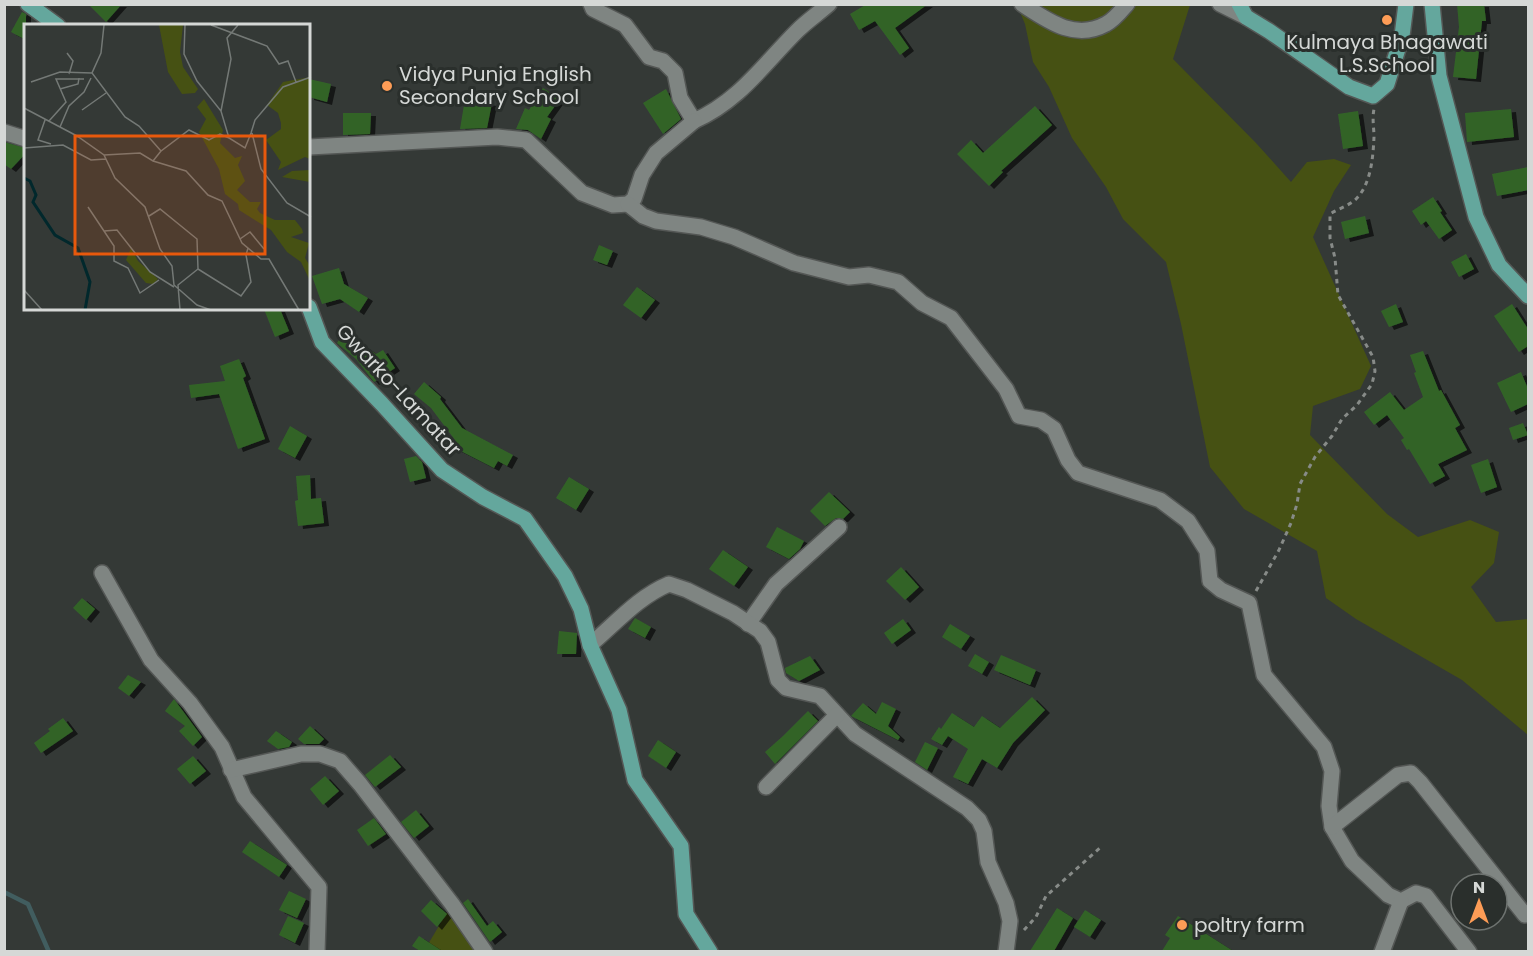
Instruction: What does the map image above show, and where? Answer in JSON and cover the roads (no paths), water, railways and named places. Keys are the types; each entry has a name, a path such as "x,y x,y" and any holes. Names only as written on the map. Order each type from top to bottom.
{"main road":[{"path":"28,4 55,24"},
{"path":"1242,11 1349,87 1373,96 1387,84 1402,36 1406,4"},
{"path":"1432,4 1439,76 1476,218 1499,265 1528,296"},
{"name":"Gwarko-Lamatar","path":"310,310 322,342 442,470 483,497 525,519 565,576 581,609 590,645 619,710 635,780 681,846 686,914 710,951"}],"street":[{"path":"591,4 593,9 625,25 649,57 663,61 675,73 680,98 694,121"},
{"path":"310,147 497,137 526,140 582,193 613,205 628,204 634,199 642,175 656,153 694,121 729,102 767,65 798,30 829,4"},
{"path":"1022,4 1056,26 1082,32 1107,24 1127,4"},
{"path":"1220,4 1242,11"},
{"path":"4,132 24,138"},
{"path":"628,204 643,216 656,221 701,227 734,237 794,263 849,277 869,275 898,282 922,303 951,318 1006,389 1019,416 1041,420 1054,429 1068,460 1078,473 1160,500 1188,522 1207,552 1210,582 1221,590 1250,603 1264,675 1324,747 1332,771 1329,806 1332,827 1352,861 1388,895 1401,901"},
{"path":"748,624 776,584 839,527"},
{"path":"102,573 151,660 190,703 222,747 244,797 319,887 317,951"},
{"path":"590,645 653,590 669,584 687,590 733,613 760,632 768,642 778,680 786,688 820,696 855,734 942,790 967,808 978,820 984,831 988,862 1006,903 1010,921 1006,951"},
{"path":"766,787 837,715"},
{"path":"231,770 301,754 320,754 340,761 452,904 485,951"},
{"path":"1332,827 1398,775 1411,774 1420,782 1525,915"},
{"path":"1382,951 1401,901 1416,893 1426,896 1469,951"}],"waterway":[{"path":"4,892 28,904 49,952"}],"place":[{"name":"Kulmaya Bhagawati L.S.School","path":"1387,20"},
{"name":"Vidya Punja English Secondary School","path":"387,86"},
{"name":"poltry farm","path":"1182,925"}]}
